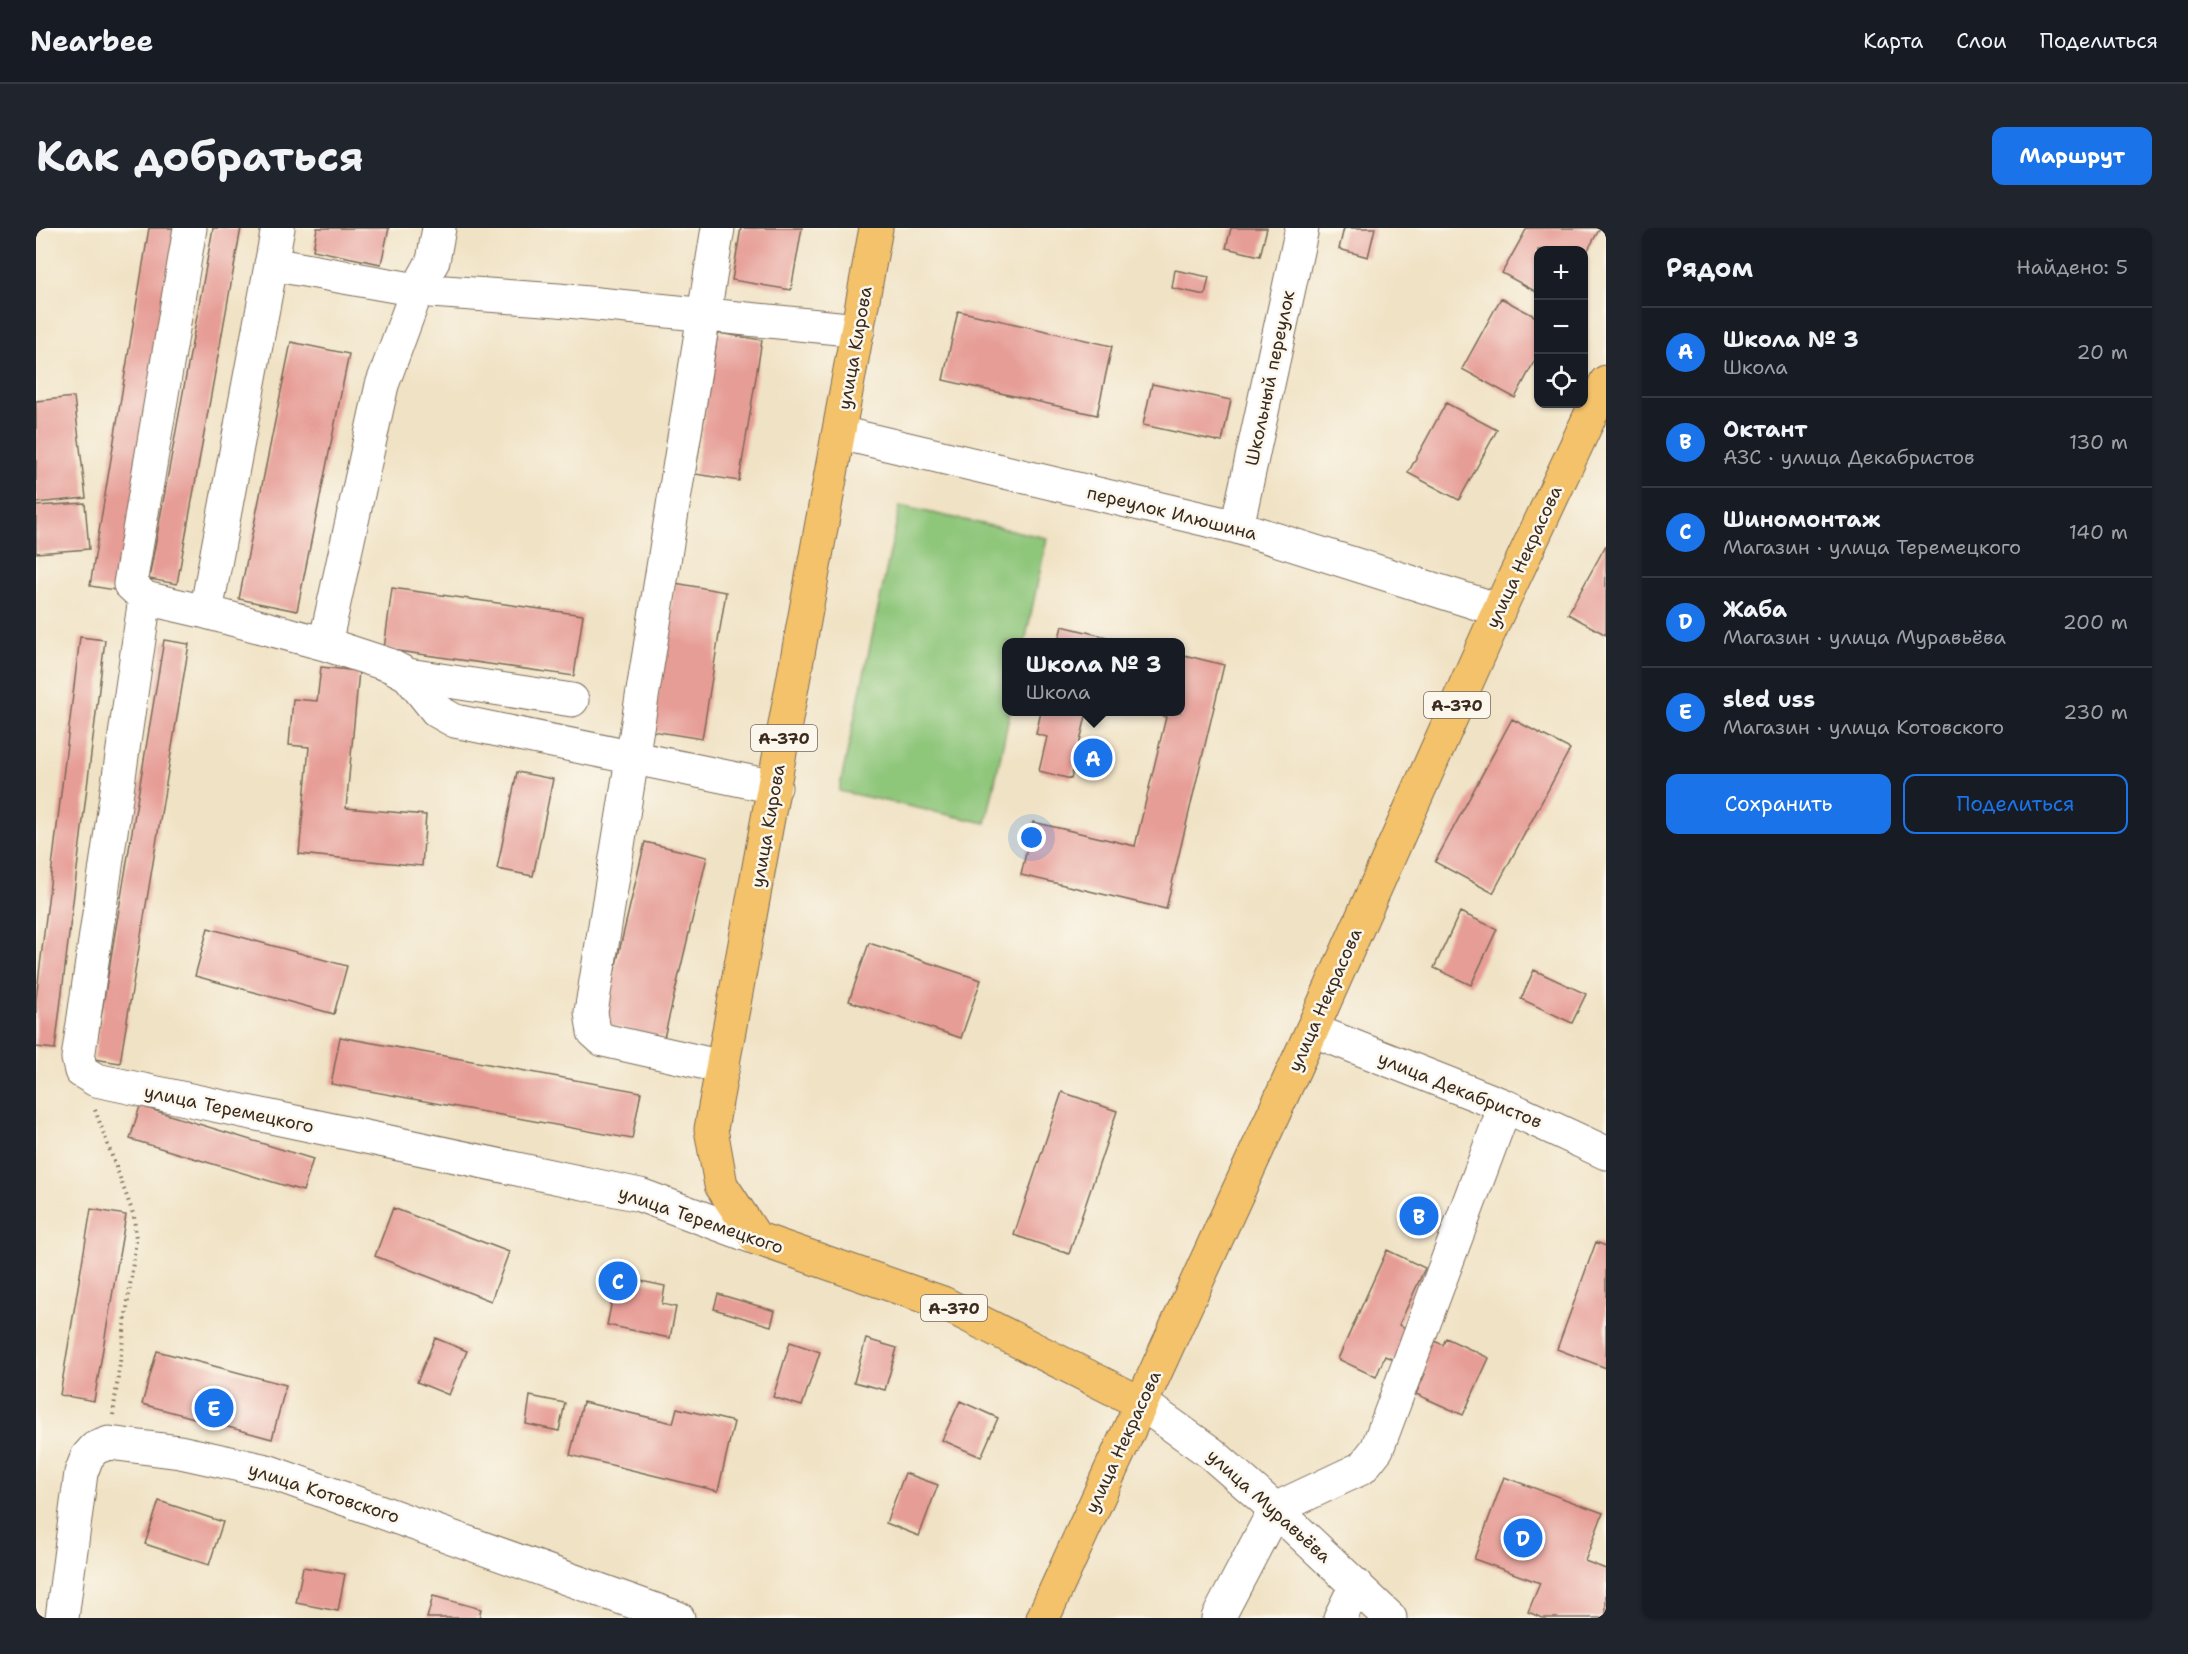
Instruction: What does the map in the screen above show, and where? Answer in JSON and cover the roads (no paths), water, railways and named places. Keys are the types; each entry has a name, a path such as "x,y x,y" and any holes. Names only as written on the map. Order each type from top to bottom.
{"highway":[{"name":"улица Кирова","path":"756,1238 721,1185 711,1129 876,228"},
{"name":"улица Некрасова","path":"1043,1618 1312,1030 1499,610 1606,382"},
{"name":"улица Теремецкого","path":"756,1238 943,1303 1142,1403"}],"street":[{"path":"190,228 130,584 145,598 325,644 389,665 408,675 572,700"},
{"path":"206,612 278,228"},
{"path":"325,644 382,385 417,290 433,261 439,228"},
{"path":"718,228 591,1012 594,1032 603,1040 723,1067"},
{"name":"Школьный переулок","path":"1237,527 1302,228"},
{"path":"271,264 417,290 558,300 858,330"},
{"name":"переулок Илюшина","path":"840,433 1237,527 1499,610"},
{"name":"улица Теремецкого","path":"145,598 78,1058 81,1071 95,1094 640,1195 756,1238"},
{"path":"408,675 437,711 455,721 775,787"},
{"name":"улица Декабристов","path":"1312,1030 1505,1106 1606,1153"},
{"path":"1218,1618 1275,1509 1362,1468 1377,1449 1505,1106"},
{"name":"улица Муравьёва","path":"1142,1403 1211,1453 1275,1509 1390,1618"},
{"name":"улица Котовского","path":"63,1618 81,1473 87,1457 95,1448 109,1443 180,1452 267,1471 678,1618"},
{"path":"1340,1618 1356,1585"}],"place":[{"name":"Школа № 3","path":"1093,758"},
{"name":"Октант","path":"1419,1216"},
{"name":"Шиномонтаж","path":"618,1281"},
{"name":"sled uss","path":"214,1408"},
{"name":"Жаба","path":"1523,1538"}]}
